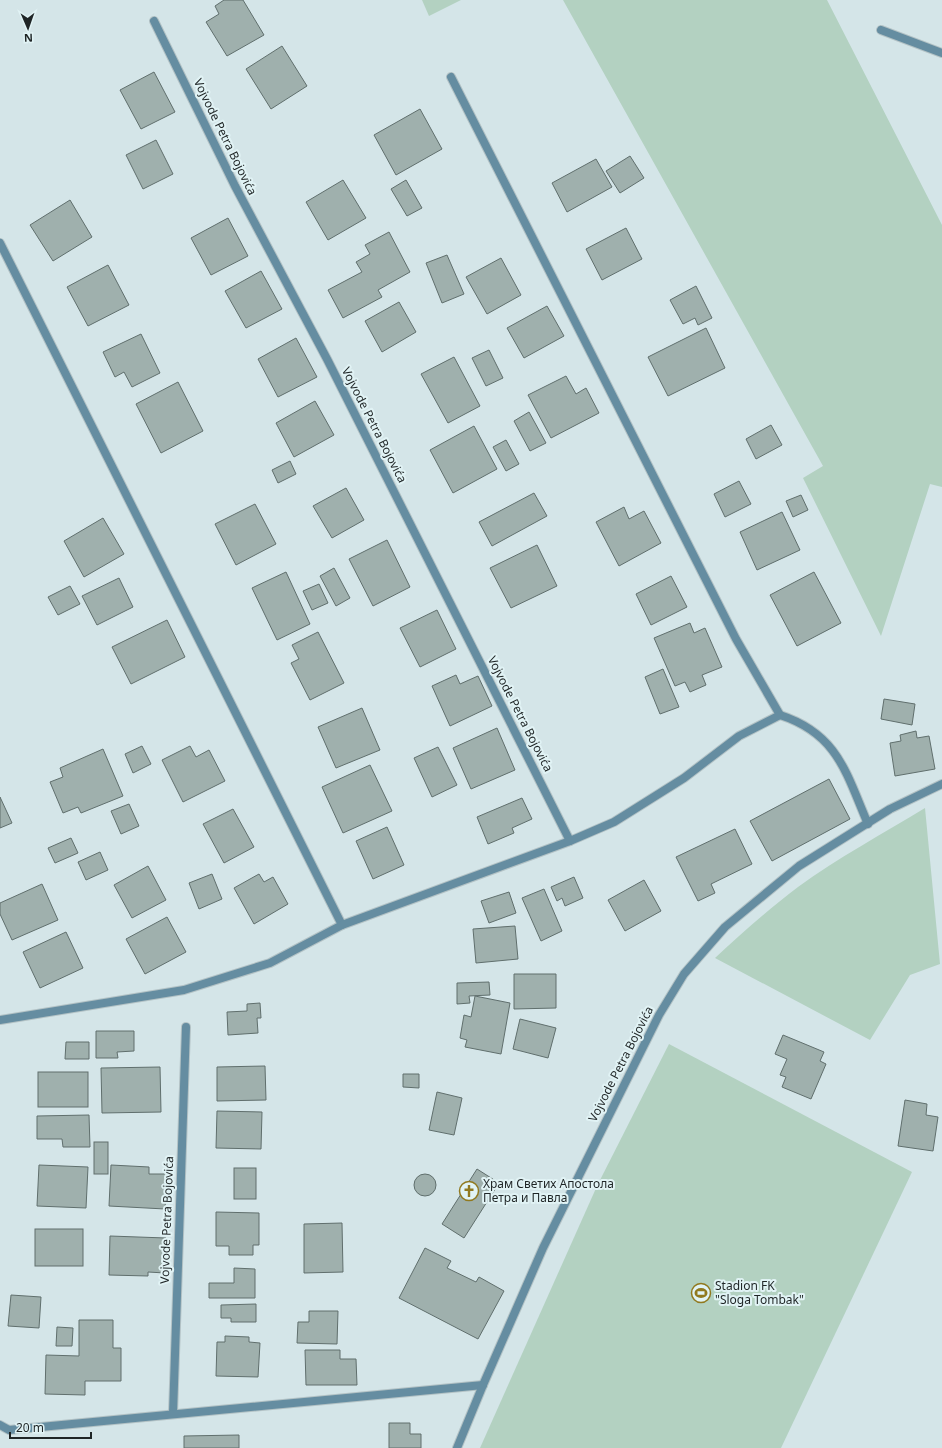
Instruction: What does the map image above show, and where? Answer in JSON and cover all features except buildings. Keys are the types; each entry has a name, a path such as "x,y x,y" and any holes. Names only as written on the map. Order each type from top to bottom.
{"street":[{"name":"Vojvode Petra Bojovića","path":"154,21 235,186 327,359 570,841"},
{"path":"881,30 942,53"},
{"path":"451,77 736,639 780,715 797,721 814,731 828,743 840,760 868,824"},
{"path":"0,243 342,925"},
{"path":"0,1020 184,990 270,963 342,925 570,841 614,822 684,778 739,736 780,715"},
{"name":"Vojvode Petra Bojovića","path":"457,1448 483,1385 544,1248 659,1015 684,974 725,927 799,866 890,809 942,784"},
{"name":"Vojvode Petra Bojovića","path":"174,1414 186,1027"},
{"path":"0,1426 9,1430 483,1385"}],"green space":[{"path":"422,0 461,0 429,16"},
{"path":"563,0 827,0 942,225 942,487 930,484 881,636 803,478 823,466"},
{"path":"925,808 940,964 910,975 870,1040 715,958 776,904 813,876"},
{"name":"Stadion FK \"Sloga Tombak\"","path":"669,1044 912,1172 781,1448 480,1448 597,1186"}],"place":[{"name":"Храм Светих Апостола Петра и Павла","path":"469,1191"},
{"name":"Stadion FK \"Sloga Tombak\"","path":"701,1293"}]}
